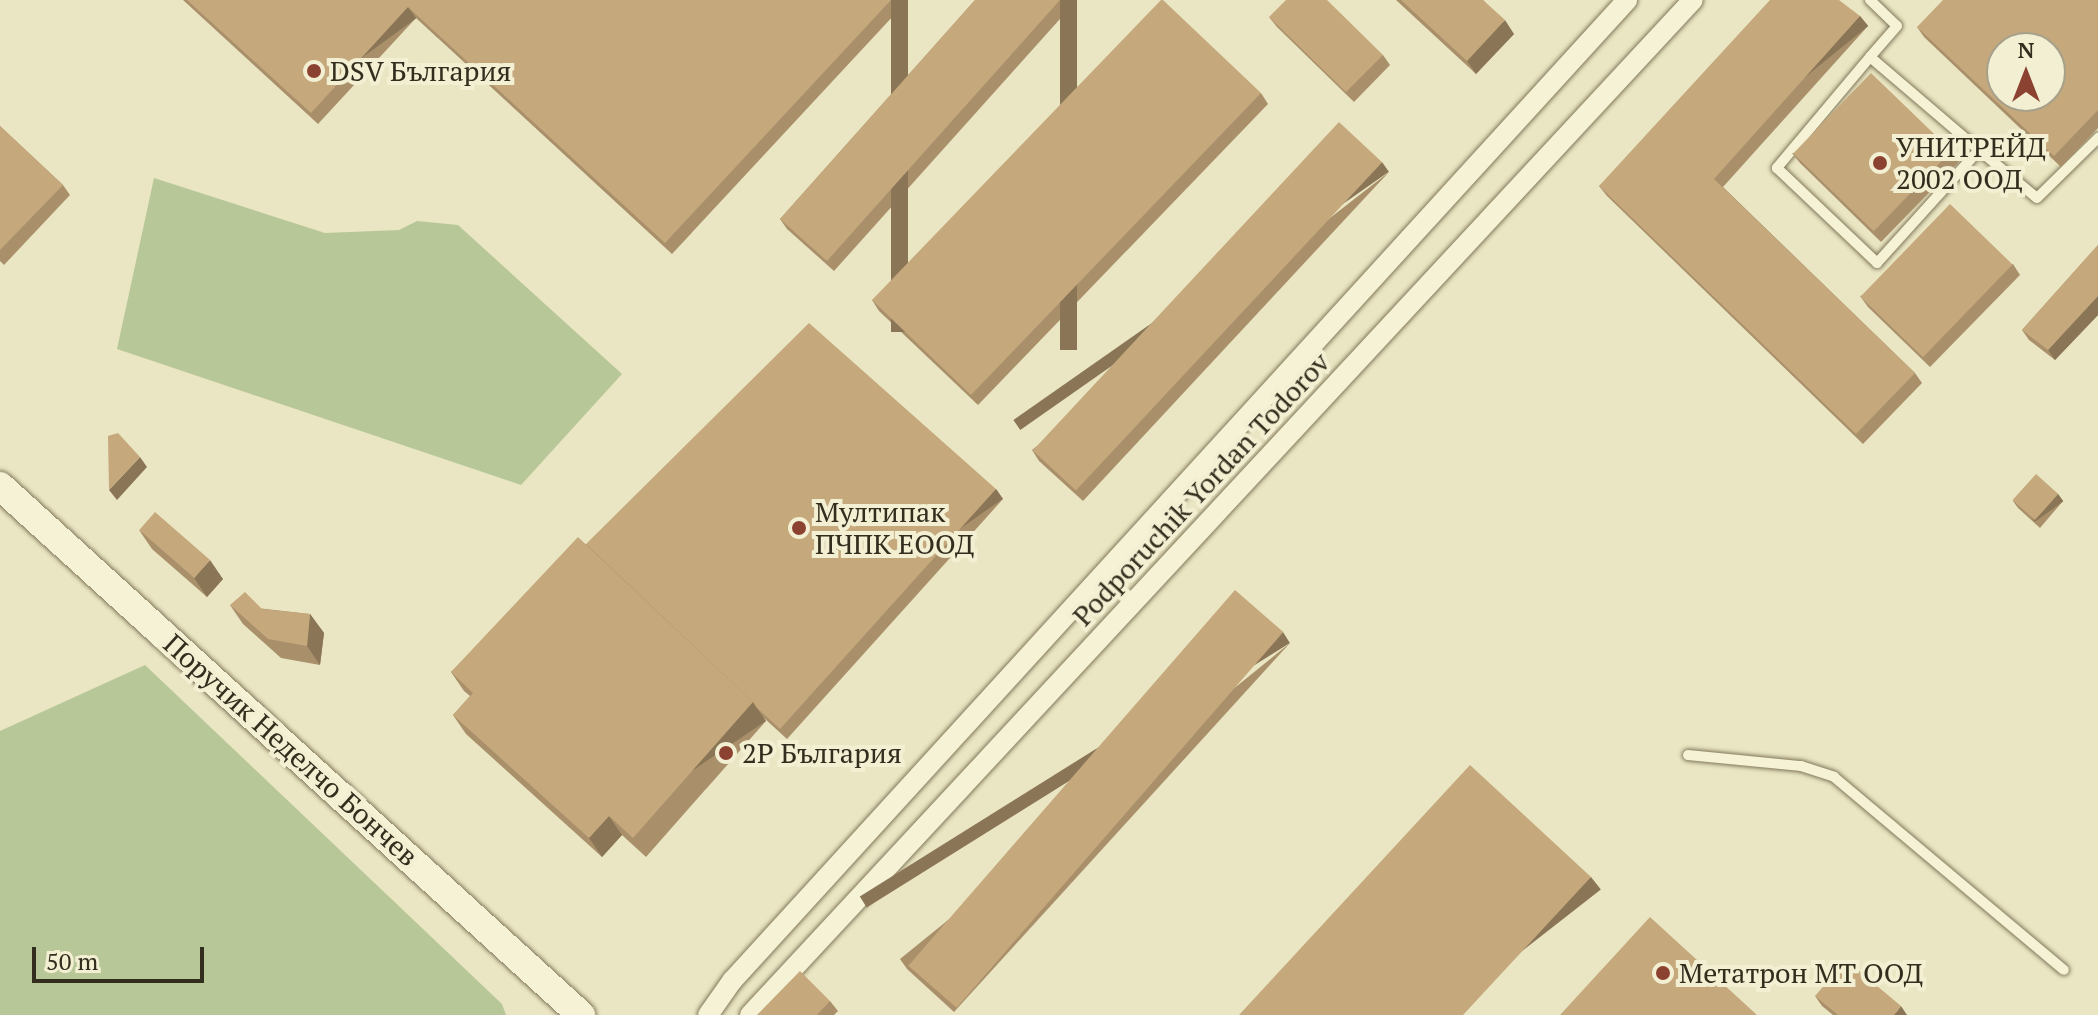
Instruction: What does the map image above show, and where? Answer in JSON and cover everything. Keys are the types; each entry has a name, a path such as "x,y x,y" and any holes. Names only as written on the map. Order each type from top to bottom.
{"street":[{"name":"Podporuchik Yordan Todorov","path":"708,1015 742,970 1627,0"},
{"name":"Podporuchik Yordan Todorov","path":"750,1015 1693,0"},
{"name":"Поручик Неделчо Бончев","path":"0,486 581,1015"}],"lane":[{"path":"1870,0 1897,26 1777,168 1877,263 1979,150"},
{"path":"1870,57 2037,198 2098,138"},
{"path":"1688,755 1801,766 1834,777 2064,970"}],"green space":[{"path":"154,178 325,233 399,230 417,221 458,225 622,374 521,485 117,349"},
{"path":"145,665 502,1004 506,1015 0,1015 0,731"}],"building":[{"path":"187,0 891,0 665,243 408,7 311,113"},
{"path":"975,0 1060,0 827,261 780,219"},
{"path":"1161,0 1261,93 971,395 872,300"},
{"path":"1286,0 1327,0 1383,55 1346,92 1269,17"},
{"path":"1401,0 1483,0 1505,20 1467,61"},
{"path":"1770,0 1839,0 1860,16 1714,179 1915,373 1856,434 1599,186"},
{"path":"1943,0 2098,0 2098,110 2054,156 2007,112 2066,112 2066,32 1986,32 1986,92 1917,27"},
{"name":"УНИТРЕЙД 2002 ООД","path":"1871,73 1952,151 1874,231 1793,154"},
{"path":"1339,122 1382,162 1076,491 1033,450"},
{"path":"0,126 63,185 0,250"},
{"path":"1950,204 2013,264 1923,357 1860,297"},
{"path":"2098,245 2098,296 2048,350 2022,330"},
{"name":"Мултипак ПЧПК ЕООД","path":"809,323 996,489 780,729 586,544"},
{"path":"118,433 140,457 109,490 108,436"},
{"path":"2036,474 2058,494 2035,520 2013,500"},
{"path":"155,512 210,560 194,578 139,530"},
{"path":"578,537 753,702 633,838 609,816 589,838 453,715 473,693 451,672"},
{"path":"1235,590 1283,632 957,1008 908,966"},
{"path":"245,592 262,609 310,614 307,646 268,639 230,605"},
{"path":"1470,765 1591,877 1463,1015 1239,1015"},
{"name":"Метатрон МТ ООД","path":"1650,917 1757,1015 1560,1015"},
{"path":"1846,960 1901,1006 1894,1015 1838,1015 1815,996"},
{"path":"800,971 830,1001 817,1015 757,1015"}],"place":[{"name":"DSV България","path":"314,71"},
{"name":"УНИТРЕЙД 2002 ООД","path":"1880,163"},
{"name":"Мултипак ПЧПК ЕООД","path":"799,528"},
{"name":"2Р България","path":"726,753"},
{"name":"Метатрон МТ ООД","path":"1663,973"}]}
